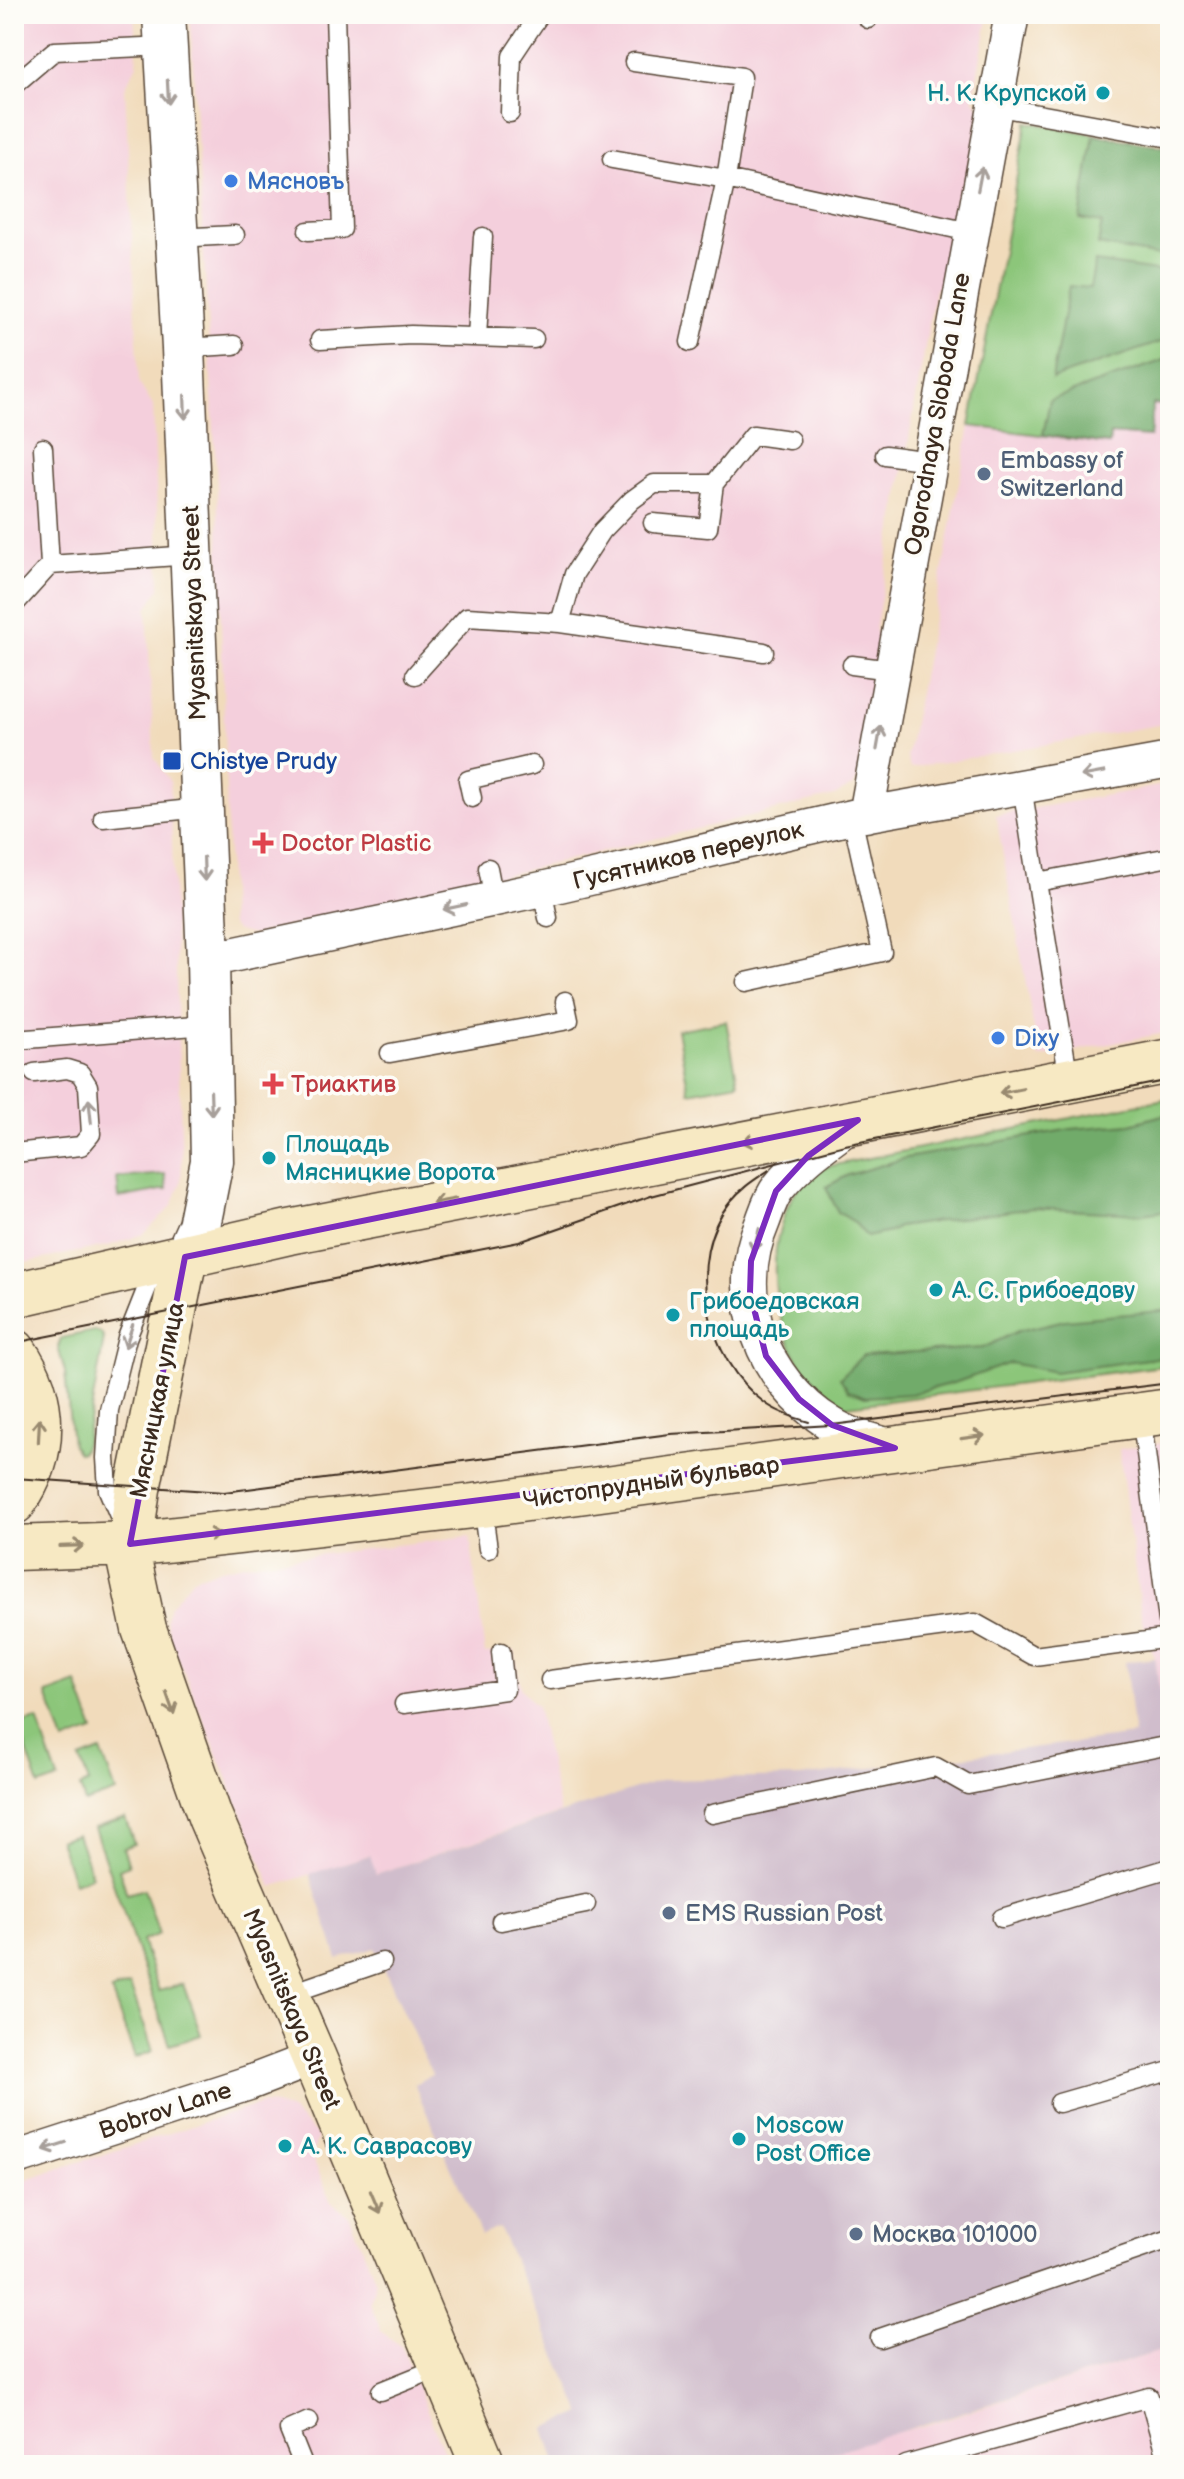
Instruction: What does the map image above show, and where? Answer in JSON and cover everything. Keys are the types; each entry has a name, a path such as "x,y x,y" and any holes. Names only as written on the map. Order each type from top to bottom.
{"main road":[{"path":"14,1295 289,1232 1170,1061"},
{"name":"Мясницкая улица","path":"130,1544 171,1260"},
{"path":"14,1351 29,1374 39,1402 41,1433 31,1472 14,1502"},
{"name":"Чистопрудный бульвар","path":"14,1548 130,1544 482,1505 1155,1413"},
{"name":"Myasnitskaya Street","path":"130,1544 130,1564 144,1629 210,1817 483,2465"}],"street":[{"name":"Ogorodnaya Sloboda Lane","path":"859,816 891,670 1012,14"},
{"name":"Myasnitskaya Street","path":"165,30 183,348 208,960 212,1161 199,1226 171,1260"},
{"name":"Гусятников переулок","path":"208,960 491,883 545,904 859,816 1022,786 1170,764"},
{"path":"858,1120 808,1156 776,1191 758,1231 751,1261 750,1293 754,1323 766,1356 799,1399 832,1425 895,1448"},
{"name":"Bobrov Lane","path":"14,2159 249,2083 314,2058"}],"lane":[{"path":"308,231 342,229 335,14"},
{"path":"510,113 512,56 540,14"},
{"path":"14,85 54,51 165,30"},
{"path":"634,62 742,77 726,179 690,342"},
{"path":"994,106 1170,138"},
{"path":"612,159 726,179 970,232"},
{"path":"175,238 235,235"},
{"path":"477,337 483,237"},
{"path":"320,340 411,335 534,339"},
{"path":"183,348 234,345"},
{"path":"653,523 708,528 714,484 753,435 790,440"},
{"path":"43,448 50,565"},
{"path":"885,455 929,461"},
{"path":"560,623 574,574 602,531 632,500 654,484 714,484"},
{"path":"14,605 50,565 191,555"},
{"path":"415,675 467,617 560,623 764,652"},
{"path":"852,665 891,670"},
{"path":"472,798 468,780 532,765"},
{"path":"1022,786 1069,1080"},
{"path":"103,818 201,808"},
{"path":"746,982 882,952 859,816"},
{"path":"1037,882 1170,857"},
{"path":"390,1053 569,1020 565,1001"},
{"path":"14,1040 208,1025"},
{"path":"14,1153 81,1146 91,1134 88,1086 80,1073 67,1069 34,1073"},
{"path":"550,1680 975,1623 1034,1656 1170,1637 1155,1413"},
{"path":"482,1505 488,1549"},
{"path":"404,1704 505,1690 501,1652"},
{"path":"712,1814 936,1767 968,1785 1170,1745"},
{"path":"1002,1918 1170,1868"},
{"path":"501,1921 586,1904"},
{"path":"286,1995 382,1962"},
{"path":"1059,2103 1170,2071"},
{"path":"880,2338 1170,2239"},
{"path":"381,2391 443,2366"},
{"path":"907,2465 1048,2432 1149,2397 1168,2465"},
{"path":"303,2465 289,2430 309,2421"}],"highlighted area":[{"path":"858,1120 808,1156 776,1191 751,1261 750,1293 766,1356 799,1399 832,1425 895,1448 130,1544 185,1257"}],"shaded area":[{"path":"14,14 134,14 137,64 125,88 139,383 153,406 160,588 147,608 154,757 170,782 182,1161 181,1182 172,1206 144,1234 111,1245 14,1265"},
{"path":"190,14 989,14 973,98 984,113 953,273 935,290 875,631 883,645 858,778 853,786 834,796 254,935 232,927 217,482"},
{"path":"1153,403 1170,405 1170,723 910,768 907,756 970,426 1109,444 1110,434"},
{"path":"1170,784 1170,1032 1039,1058 996,815"},
{"path":"1170,1442 1170,1689 1159,1691 1155,1658 1142,1622 1119,1449"},
{"path":"470,1536 485,1654 514,1650 521,1689 537,1706 560,1813 376,1874 369,1855 272,1887 170,1638 166,1620 170,1606 193,1578 217,1570"},
{"name":"Moscow Post Office","path":"1155,1658 1159,1690 1170,1689 1170,2348 792,2465 557,2465 545,2428 582,2413 499,2228 481,2235 414,2084 432,2075 375,1948 338,1959 310,1874 370,1855 376,1874 663,1780 801,1777 1134,1735 1125,1662"},
{"path":"261,2104 276,2105 291,2111 318,2136 312,2156 331,2202 350,2217 376,2281 370,2302 381,2331 402,2347 449,2465 14,2465 14,2183"},
{"path":"1170,2348 1170,2465 792,2465 926,2425"}],"green space":[{"path":"1027,122 1170,148 1170,405 1153,404 1150,437 1110,434 1109,444 970,426"},
{"path":"1094,135 1170,148 1170,258 1098,245 1102,223 1080,219"},
{"path":"1095,262 1170,273 1170,339 1052,379 1069,286 1090,288"},
{"path":"1170,358 1170,405 1153,404 1150,437 1110,434 1109,444 1043,435 1050,400"},
{"path":"726,1021 738,1083 689,1092 677,1030"},
{"path":"1170,1098 1170,1365 840,1407 813,1383 799,1362 780,1315 775,1264 784,1215 795,1192 815,1169"},
{"path":"1170,1113 1170,1210 1142,1214 1032,1208 898,1227 867,1237 854,1222 838,1212 826,1187 848,1175 906,1158 1071,1129 1130,1124"},
{"path":"165,1174 167,1189 119,1198 117,1178"},
{"path":"1170,1310 1170,1356 1055,1372 1010,1363 911,1394 865,1397 848,1390 840,1378 863,1355 983,1348 1018,1331 1065,1320"},
{"path":"94,1331 101,1333 104,1339 85,1444 82,1452 78,1453 72,1445 65,1372 58,1347 61,1338"},
{"path":"77,1683 94,1731 64,1742 47,1694"},
{"path":"37,1719 58,1779 39,1786 18,1725"},
{"path":"101,1751 116,1792 85,1803 80,1787 89,1783 80,1759"},
{"path":"125,1818 134,1844 123,1848 129,1865 119,1869 127,1894 144,1889 159,1934 142,1941 159,1991 183,1984 201,2035 170,2045 94,1828"},
{"path":"77,1834 92,1876 74,1883 59,1840"},
{"path":"130,1985 153,2051 135,2058 111,1991"}],"tram line":[{"path":"14,1343 519,1242 651,1196 845,1145 1170,1080"},
{"path":"769,1170 735,1196 716,1224 708,1251 705,1279 708,1308 728,1362 745,1385 770,1406 809,1422"},
{"path":"14,1478 224,1492 670,1434 832,1425 1170,1383"}],"place":[{"name":"Н. К. Крупской","path":"1103,93"},
{"name":"Мясновъ","path":"231,181"},
{"name":"Embassy of Switzerland","path":"984,474"},
{"name":"Chistye Prudy","path":"172,761"},
{"name":"Doctor Plastic","path":"263,843"},
{"name":"Dixy","path":"998,1038"},
{"name":"Триактив","path":"273,1084"},
{"name":"Площадь Мясницкие Ворота","path":"269,1158"},
{"name":"А. С. Грибоедову","path":"936,1290"},
{"name":"Грибоедовская площадь","path":"673,1315"},
{"name":"EMS Russian Post","path":"669,1913"},
{"name":"Moscow Post Office","path":"739,2139"},
{"name":"А. К. Саврасову","path":"285,2146"},
{"name":"Москва 101000","path":"856,2234"}]}
